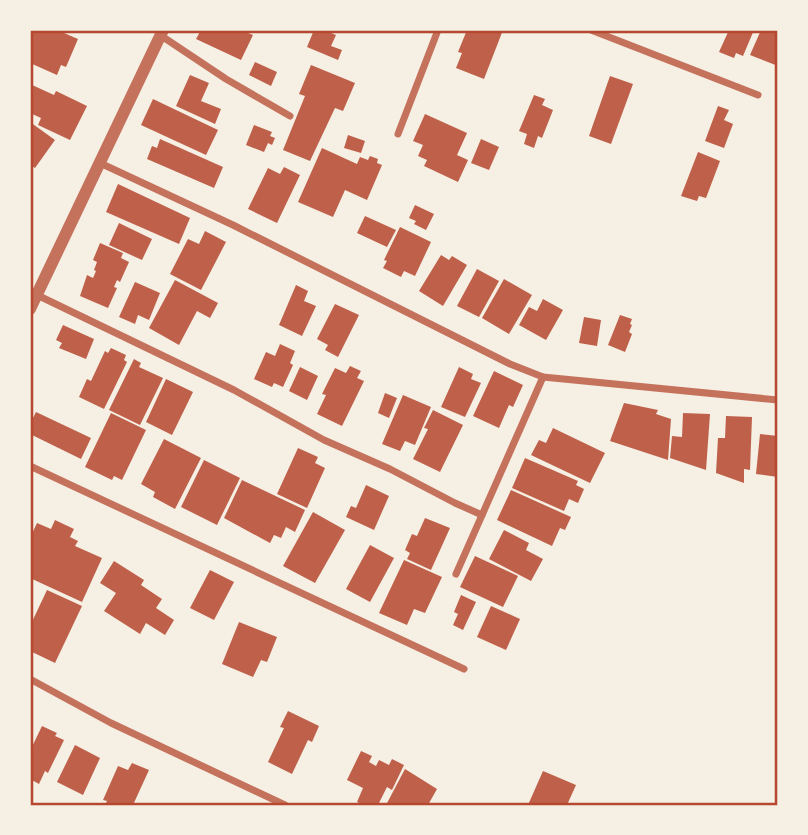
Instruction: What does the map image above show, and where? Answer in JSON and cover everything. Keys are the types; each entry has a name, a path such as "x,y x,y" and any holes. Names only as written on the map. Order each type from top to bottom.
{"street":[{"path":"398,134 438,30"},
{"path":"590,30 758,95"},
{"path":"30,309 162,33 226,79 290,116"},
{"path":"100,163 233,225 510,364 544,377 778,400"},
{"path":"37,295 234,390 324,440 390,469 482,515"},
{"path":"456,574 544,377"},
{"path":"30,466 464,668"},
{"path":"30,679 111,723 285,805"}],"building":[{"path":"30,30 57,30 78,39 66,67 61,65 57,75 30,63"},
{"path":"201,30 231,30 238,33 241,30 253,35 241,60 196,39"},
{"path":"314,30 324,30 336,35 331,46 342,50 338,60 307,47"},
{"path":"467,30 503,30 484,79 456,68 462,53 458,52"},
{"path":"729,30 754,30 743,56 736,53 734,58 719,52"},
{"path":"761,30 778,30 778,66 750,55"},
{"path":"255,62 277,72 271,86 249,75"},
{"path":"311,65 355,83 343,111 335,108 310,161 283,150 305,96 299,94"},
{"path":"190,75 209,83 201,101 221,109 215,124 176,106"},
{"path":"610,76 633,84 611,144 589,136"},
{"path":"30,84 54,95 56,91 87,106 70,140 38,125 41,118 30,113"},
{"path":"534,95 545,99 542,105 553,110 542,138 538,136 534,148 524,144 527,134 519,131"},
{"path":"153,99 218,130 206,155 141,125"},
{"path":"718,106 729,110 724,120 733,124 724,148 705,141"},
{"path":"425,114 467,133 457,155 468,160 458,182 424,166 427,160 418,156 423,145 413,141"},
{"path":"30,122 55,140 35,168 30,165"},
{"path":"254,125 272,132 270,136 275,138 272,145 268,143 264,152 246,145"},
{"path":"348,135 365,141 361,153 344,148"},
{"path":"160,139 223,167 214,188 147,159 152,146 157,148"},
{"path":"481,139 499,147 489,170 471,163"},
{"path":"322,148 357,164 360,157 368,160 370,156 378,159 377,163 382,165 367,200 345,190 333,217 298,202"},
{"path":"698,152 720,161 706,198 699,196 697,201 681,196"},
{"path":"284,167 300,175 277,223 248,209 268,168 280,174"},
{"path":"118,184 190,218 179,244 106,212"},
{"path":"415,205 434,214 426,230 409,218"},
{"path":"365,216 396,230 387,247 357,233"},
{"path":"119,223 152,239 142,260 109,245"},
{"path":"400,227 431,242 415,276 404,271 401,277 383,268 387,261 384,260"},
{"path":"205,231 226,242 201,290 170,274 188,239 199,244"},
{"path":"100,243 123,253 121,258 129,262 120,282 117,280 114,287 117,288 108,308 80,296 87,275 93,278 96,271 97,262 93,260"},
{"path":"441,255 449,260 452,256 467,265 443,306 419,291"},
{"path":"477,269 499,281 479,317 457,306"},
{"path":"504,279 532,295 509,334 482,318"},
{"path":"175,280 218,303 210,318 197,311 179,345 149,328"},
{"path":"135,282 160,293 149,320 138,315 135,324 119,317"},
{"path":"296,285 308,291 304,301 316,306 302,336 279,325"},
{"path":"543,299 563,310 546,340 519,325 529,307 537,311"},
{"path":"335,304 359,315 338,357 325,350 328,345 317,339"},
{"path":"620,315 632,319 629,332 632,334 625,352 608,345"},
{"path":"584,317 601,320 597,346 579,343"},
{"path":"63,325 94,339 86,359 59,348 62,343 56,340"},
{"path":"280,344 295,351 290,363 293,365 283,387 274,383 272,387 254,379 266,352 275,356"},
{"path":"111,348 126,355 124,360 127,362 104,409 79,397 87,379 91,381 105,351 108,353"},
{"path":"134,359 141,363 139,367 163,378 140,425 109,410"},
{"path":"350,366 361,371 357,378 364,381 342,426 317,414 326,395 322,394 335,368 346,373"},
{"path":"300,367 318,376 307,400 289,391"},
{"path":"459,367 473,374 471,379 481,383 465,417 441,407"},
{"path":"494,371 523,385 513,407 509,405 499,428 473,416"},
{"path":"166,379 193,392 172,435 146,422"},
{"path":"385,393 397,398 389,418 378,413"},
{"path":"403,395 431,407 415,445 405,441 400,451 382,444"},
{"path":"624,403 658,410 656,414 671,419 668,460 610,441"},
{"path":"433,410 463,425 440,472 413,459 428,429 424,428"},
{"path":"36,412 91,438 81,459 30,434 30,424"},
{"path":"111,413 146,430 122,480 114,476 112,480 85,467"},
{"path":"683,413 710,414 706,470 670,458 672,436 682,437"},
{"path":"726,416 752,417 750,470 744,469 744,483 716,473 718,438 725,438"},
{"path":"553,428 605,453 590,483 531,455 539,440 546,443"},
{"path":"760,434 778,436 778,477 756,474"},
{"path":"164,439 201,458 175,509 153,497 155,492 141,484"},
{"path":"298,448 318,457 315,463 325,468 307,508 277,494"},
{"path":"525,458 578,481 576,485 584,489 578,503 569,499 564,511 512,488"},
{"path":"204,460 240,478 217,525 181,507"},
{"path":"242,480 305,510 295,532 286,527 281,538 274,535 270,543 224,518"},
{"path":"366,485 389,496 374,530 346,517 351,506 356,508"},
{"path":"511,490 571,517 565,530 560,528 552,546 497,520"},
{"path":"313,512 345,530 315,583 283,566"},
{"path":"425,518 450,528 431,570 407,559 410,553 405,550 412,534 417,536"},
{"path":"55,520 74,529 70,537 78,541 75,546 102,558 82,602 30,578 30,538 37,523 51,529"},
{"path":"504,530 529,543 526,550 543,559 531,581 489,559"},
{"path":"370,545 394,558 370,602 346,589"},
{"path":"475,556 518,576 503,607 460,587"},
{"path":"404,560 442,577 425,613 414,609 407,625 379,613"},
{"path":"114,561 144,580 141,585 162,599 156,608 174,620 165,635 146,623 140,634 104,611 116,593 100,583"},
{"path":"210,570 234,582 214,620 190,608"},
{"path":"47,590 82,606 55,663 30,651 30,626"},
{"path":"461,595 476,602 463,630 453,625 458,614 454,612"},
{"path":"491,606 520,619 506,650 477,637"},
{"path":"239,622 277,637 267,662 261,660 253,677 222,664"},
{"path":"288,711 319,726 312,742 308,740 292,774 268,762 284,728 280,727"},
{"path":"42,726 57,733 55,736 64,740 48,773 45,771 39,784 30,779 30,751"},
{"path":"75,745 100,758 83,795 57,782"},
{"path":"361,751 372,756 369,762 376,766 379,760 389,765 392,759 404,765 392,790 387,787 378,805 357,802 363,788 347,780"},
{"path":"132,763 149,770 133,805 105,805 107,801 103,800 118,766 128,770"},
{"path":"405,769 437,789 428,805 386,805"},
{"path":"543,771 576,785 567,805 528,805"}]}
